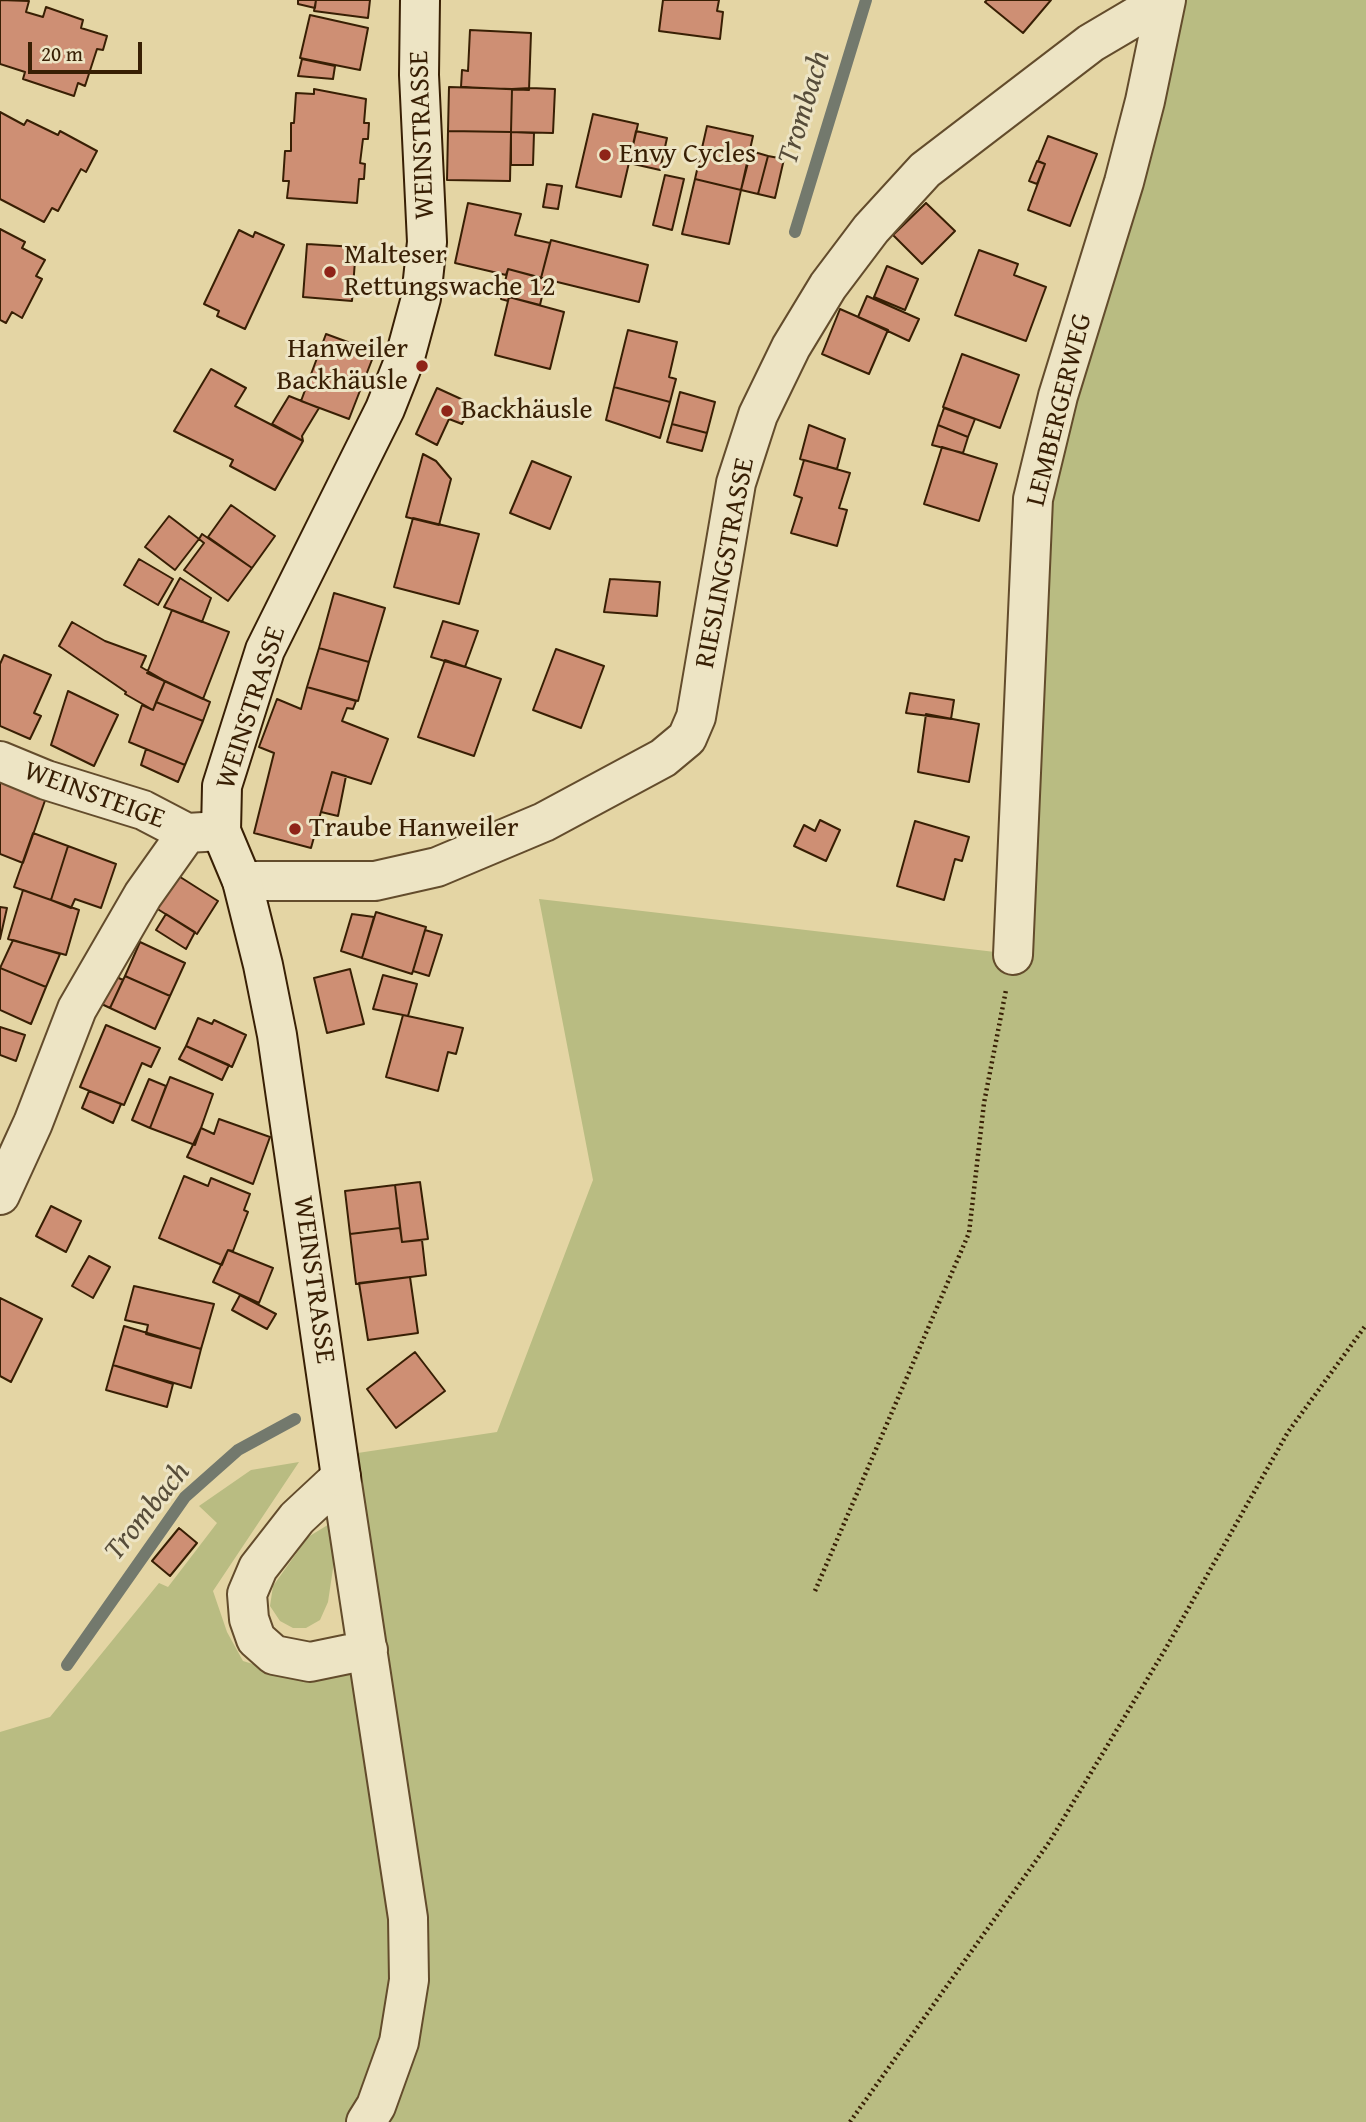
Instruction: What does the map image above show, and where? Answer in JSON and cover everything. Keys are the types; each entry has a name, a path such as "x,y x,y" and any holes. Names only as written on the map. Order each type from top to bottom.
{"street":[{"name":"WEINSTRASSE","path":"366,2122 376,2106 399,2042 409,1980 408,1918 276,1035 263,965 242,881 204,832 222,786 265,650 385,409 404,361 421,298 428,242 419,75 420,0"},
{"name":"RIESLINGSTRASSE","path":"242,881 375,881 437,867 544,822 663,758 687,738 698,704 736,483 758,415 791,347 828,286 871,229 925,170 1091,43 1165,0"},
{"name":"LEMBERGERWEG","path":"1013,955 1033,499 1058,397 1125,182 1146,101 1165,0"},
{"name":"WEINSTEIGE","path":"0,761 46,780 204,832"},
{"path":"0,1195 33,1123 77,1009 143,895 204,832"},
{"path":"341,1477 297,1518 258,1568 247,1594 249,1619 256,1639 274,1655 310,1662 368,1650"}],"path":[{"path":"815,1591 970,1233 985,1104 1013,955"},
{"path":"850,2122 1050,1840 1166,1648 1288,1432 1366,1325"}],"green space":[{"path":"1179,0 1366,0 1366,2122 373,2122 409,2038 351,1454 497,1432 593,1180 539,899 1021,955 1041,500"},
{"path":"299,1462 213,1591 227,1632 243,1661 279,1672 358,1665 393,1914 387,2033 351,2122 0,2122 0,1732 50,1717 159,1583 168,1587 217,1523 199,1506 251,1470"},
{"path":"331,1523 335,1555 328,1602 320,1620 306,1628 293,1628 280,1621 270,1606 273,1586 308,1537"}],"building":[{"path":"0,0 29,1 26,12 43,17 46,7 83,20 81,28 107,36 103,50 97,49 85,86 78,83 74,96 23,79 25,72 0,64"},
{"path":"298,0 316,0 315,8 298,4"},
{"path":"316,0 370,0 368,18 314,11"},
{"path":"663,0 719,0 717,11 723,12 720,39 659,31"},
{"path":"1051,0 1023,33 985,2"},
{"path":"310,15 368,28 360,70 300,58"},
{"path":"470,30 531,33 529,90 461,87 462,70 468,71"},
{"path":"302,59 335,66 333,79 298,76"},
{"path":"449,87 512,89 511,132 448,131"},
{"path":"314,89 366,99 364,123 369,123 368,139 363,139 360,163 365,164 364,179 359,179 357,203 287,198 289,181 283,181 285,151 291,151 291,123 294,123 296,93 314,94"},
{"path":"512,89 555,89 553,133 511,132"},
{"path":"0,112 24,125 27,120 58,135 60,131 97,151 86,172 81,169 58,211 52,208 44,222 0,199"},
{"path":"593,114 638,124 621,197 576,187"},
{"path":"707,126 753,136 741,190 695,179"},
{"path":"448,131 511,132 510,181 447,180"},
{"path":"636,131 667,138 660,170 629,163"},
{"path":"511,132 534,133 533,165 511,165"},
{"path":"1048,136 1097,154 1070,226 1028,210 1045,164 1038,161"},
{"path":"751,151 768,156 758,194 741,190"},
{"path":"768,156 784,159 775,198 758,194"},
{"path":"1037,161 1045,164 1037,184 1029,181"},
{"path":"665,175 684,179 672,230 653,225"},
{"path":"695,179 741,190 729,244 682,234"},
{"path":"547,184 562,186 558,209 543,207"},
{"path":"468,203 521,214 515,235 550,243 541,278 508,269 506,275 455,263"},
{"path":"926,203 955,231 922,264 893,235"},
{"path":"0,229 25,242 22,248 45,260 36,276 42,279 22,318 12,312 6,323 0,320"},
{"path":"239,230 253,237 255,232 284,245 245,329 217,316 219,311 204,304"},
{"path":"551,240 648,265 639,302 541,278"},
{"name":"Malteser Rettungswache 12","path":"307,244 356,247 352,301 303,297"},
{"path":"979,250 1018,264 1014,275 1046,287 1026,341 955,315"},
{"path":"887,266 918,279 905,310 874,297"},
{"path":"508,269 546,279 540,305 509,297 508,301 501,299"},
{"path":"867,296 919,319 909,341 858,317"},
{"path":"509,297 564,312 550,369 495,355"},
{"path":"840,309 888,330 869,374 822,354"},
{"path":"628,330 677,342 669,377 676,379 670,402 614,387"},
{"path":"326,334 375,352 349,419 301,401"},
{"path":"962,354 1019,375 1000,428 943,407"},
{"path":"211,369 246,388 235,406 303,441 275,490 230,466 233,460 174,431"},
{"path":"614,387 670,402 660,438 606,420"},
{"name":"Backhäusle","path":"437,388 472,404 462,424 449,419 437,445 416,434"},
{"path":"680,392 715,402 707,433 672,424"},
{"path":"289,396 319,408 302,436 303,441 272,424"},
{"path":"944,408 975,419 968,437 938,425"},
{"path":"672,424 707,433 702,451 667,442"},
{"path":"809,425 845,439 837,469 800,459"},
{"path":"938,425 968,437 963,453 932,445"},
{"path":"942,447 997,464 979,521 924,504"},
{"path":"423,454 436,461 451,479 439,525 406,517"},
{"path":"804,460 850,473 839,508 847,510 837,546 791,533 802,498 794,495"},
{"path":"532,461 571,477 550,529 510,513"},
{"path":"231,505 275,536 252,568 208,537"},
{"path":"169,516 199,539 175,570 145,547"},
{"path":"413,518 479,534 459,604 394,587"},
{"path":"202,534 252,568 228,601 184,570 204,543 199,539"},
{"path":"139,559 173,579 158,605 124,585"},
{"path":"180,578 211,598 202,622 164,607"},
{"path":"610,579 660,582 657,616 604,612"},
{"path":"334,593 385,608 369,662 319,648"},
{"path":"172,610 229,632 203,699 147,673"},
{"path":"443,621 478,631 465,667 431,657"},
{"path":"72,622 105,641 146,656 141,667 165,681 153,710 125,694 126,692 59,646"},
{"path":"319,648 369,662 358,701 307,687"},
{"path":"556,649 604,666 581,728 533,710"},
{"path":"4,655 51,675 34,713 41,716 30,739 0,726 0,664"},
{"path":"445,660 501,679 474,756 418,737"},
{"path":"165,681 210,702 203,721 156,702"},
{"name":"Traube Hanweiler","path":"307,687 356,701 353,709 347,708 342,721 388,739 371,784 332,772 311,848 254,833 274,753 259,747 277,699 301,709"},
{"path":"68,691 118,715 94,766 51,745"},
{"path":"910,693 954,700 951,719 906,713"},
{"path":"156,702 203,721 185,765 129,742 142,705 153,710"},
{"path":"926,714 979,724 969,782 918,772"},
{"path":"146,749 185,765 178,782 141,765"},
{"path":"332,772 346,776 338,816 321,812"},
{"path":"0,774 48,792 23,863 0,854"},
{"path":"820,820 840,830 826,861 794,846 804,825 815,831"},
{"path":"915,821 969,837 962,861 955,859 944,900 897,886"},
{"path":"33,833 68,846 51,900 14,887"},
{"path":"68,846 116,864 101,908 75,899 71,908 51,900"},
{"path":"177,875 218,901 197,934 156,908"},
{"path":"23,890 79,910 66,955 8,939"},
{"path":"0,907 7,908 0,939"},
{"path":"376,912 426,927 412,974 362,958"},
{"path":"166,914 195,932 186,949 156,930"},
{"path":"352,914 374,917 362,958 341,951"},
{"path":"425,930 442,935 429,976 413,971"},
{"path":"13,940 60,954 46,987 0,968"},
{"path":"140,942 185,963 170,996 125,976"},
{"path":"0,968 46,987 31,1024 0,1010"},
{"path":"350,969 364,1024 327,1033 314,978"},
{"path":"104,971 123,980 110,1008 91,999"},
{"path":"383,975 417,984 408,1016 373,1009"},
{"path":"125,976 170,996 155,1029 110,1008"},
{"path":"403,1015 463,1028 456,1054 448,1052 438,1091 386,1077"},
{"path":"198,1018 212,1024 214,1020 246,1035 232,1067 186,1046"},
{"path":"106,1025 160,1048 151,1067 142,1063 124,1105 80,1087"},
{"path":"0,1027 25,1035 16,1061 0,1055"},
{"path":"186,1046 229,1065 222,1080 179,1059"},
{"path":"170,1077 213,1094 195,1145 150,1128"},
{"path":"149,1079 166,1086 150,1128 132,1120"},
{"path":"89,1091 121,1104 113,1123 82,1108"},
{"path":"219,1119 270,1137 253,1184 187,1157 201,1128 214,1134"},
{"path":"184,1176 208,1186 211,1178 250,1194 244,1210 248,1212 233,1251 228,1250 222,1265 159,1238"},
{"path":"420,1182 428,1239 402,1242 395,1185"},
{"path":"395,1185 400,1228 350,1234 345,1191"},
{"path":"51,1206 81,1221 66,1252 36,1236"},
{"path":"400,1228 402,1242 422,1240 426,1275 356,1284 350,1234"},
{"path":"228,1250 273,1268 259,1303 213,1282"},
{"path":"89,1256 110,1267 93,1298 72,1286"},
{"path":"410,1277 418,1333 368,1340 359,1283"},
{"path":"134,1286 214,1304 201,1349 146,1334 148,1325 125,1320"},
{"path":"240,1295 276,1314 267,1329 232,1310"},
{"path":"0,1298 42,1319 11,1382 0,1376"},
{"path":"124,1326 201,1349 191,1388 113,1365"},
{"path":"415,1352 445,1391 396,1428 367,1389"},
{"path":"113,1365 173,1384 167,1407 106,1390"},
{"path":"179,1528 197,1543 170,1576 152,1561"}],"waterway":[{"name":"Trombach","path":"795,232 866,0"},
{"name":"Trombach","path":"67,1665 185,1497 238,1450 295,1419"}],"place":[{"name":"Envy Cycles","path":"605,155"},
{"name":"Malteser Rettungswache 12","path":"330,272"},
{"name":"Hanweiler Backhäusle","path":"422,366"},
{"name":"Backhäusle","path":"447,411"},
{"name":"Traube Hanweiler","path":"295,829"}]}
